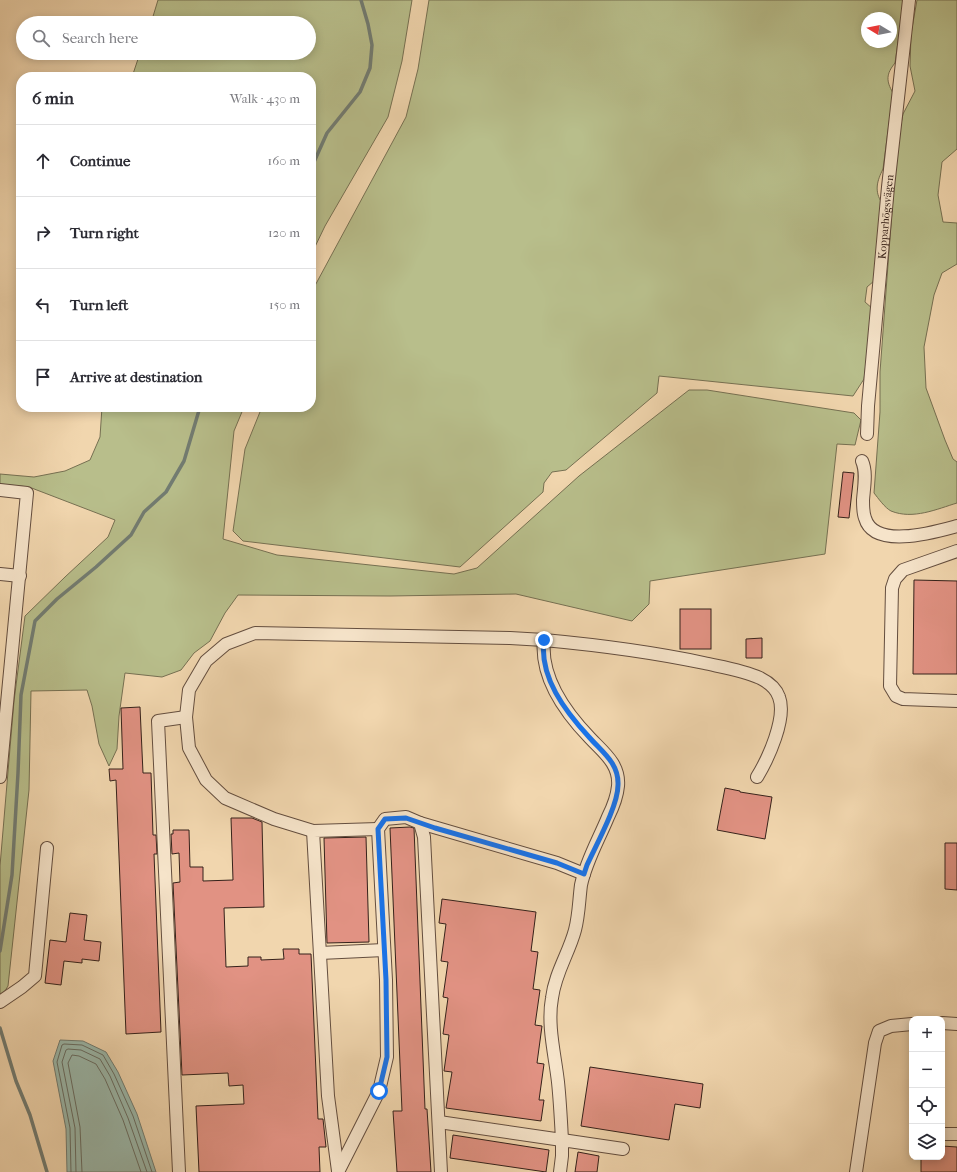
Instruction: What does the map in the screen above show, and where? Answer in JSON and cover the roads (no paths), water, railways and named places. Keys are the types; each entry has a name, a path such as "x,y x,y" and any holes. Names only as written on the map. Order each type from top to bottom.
{"street":[{"name":"Kopparhögsvägen","path":"867,434 888,187 909,0"},
{"path":"862,461 865,467 863,501 865,519 872,530 884,535 900,537 934,532 957,526"},
{"path":"0,490 27,493 20,576 6,659 0,777"},
{"path":"957,551 903,570 895,579 892,588 890,686 896,696 903,699 957,701"},
{"path":"0,574 20,576"},
{"path":"378,829 313,831 274,819 226,798 210,785 189,748 186,717 189,690 206,661 226,644 255,633 544,640 576,643 689,660 733,669 759,678 772,685 779,697 781,711 774,741 766,762 757,777"},
{"path":"544,640 543,648 545,666 553,687 567,711 589,737 608,756 616,769 618,785 614,803 584,874 581,885 580,909 575,930 557,974 551,999 551,1030 558,1083 562,1140 560,1172"},
{"path":"179,1172 158,721 186,717"},
{"path":"338,1171 379,1091 387,1057 386,980 378,829 385,819 406,818 557,863 584,874"},
{"path":"420,823 424,837 441,1172"},
{"path":"313,831 328,1096 338,1171"},
{"path":"4,999 34,976 47,848"},
{"path":"320,953 384,950"},
{"path":"856,1172 875,1043 879,1031 891,1026 909,1024"},
{"path":"945,1024 957,1024"},
{"path":"438,1122 623,1149"},
{"path":"945,1134 957,1134"}],"water":[{"path":"60,1040 83,1041 106,1052 118,1072 137,1114 156,1172 67,1172 66,1129 53,1061"}],"waterway":[{"path":"316,158 327,133 360,92 370,68 372,45 361,0"},
{"path":"0,951 12,875 21,695 35,621 57,599 96,567 131,535 144,512 166,492 184,461 199,412"},
{"path":"0,1028 16,1081 30,1115 47,1172"}]}
